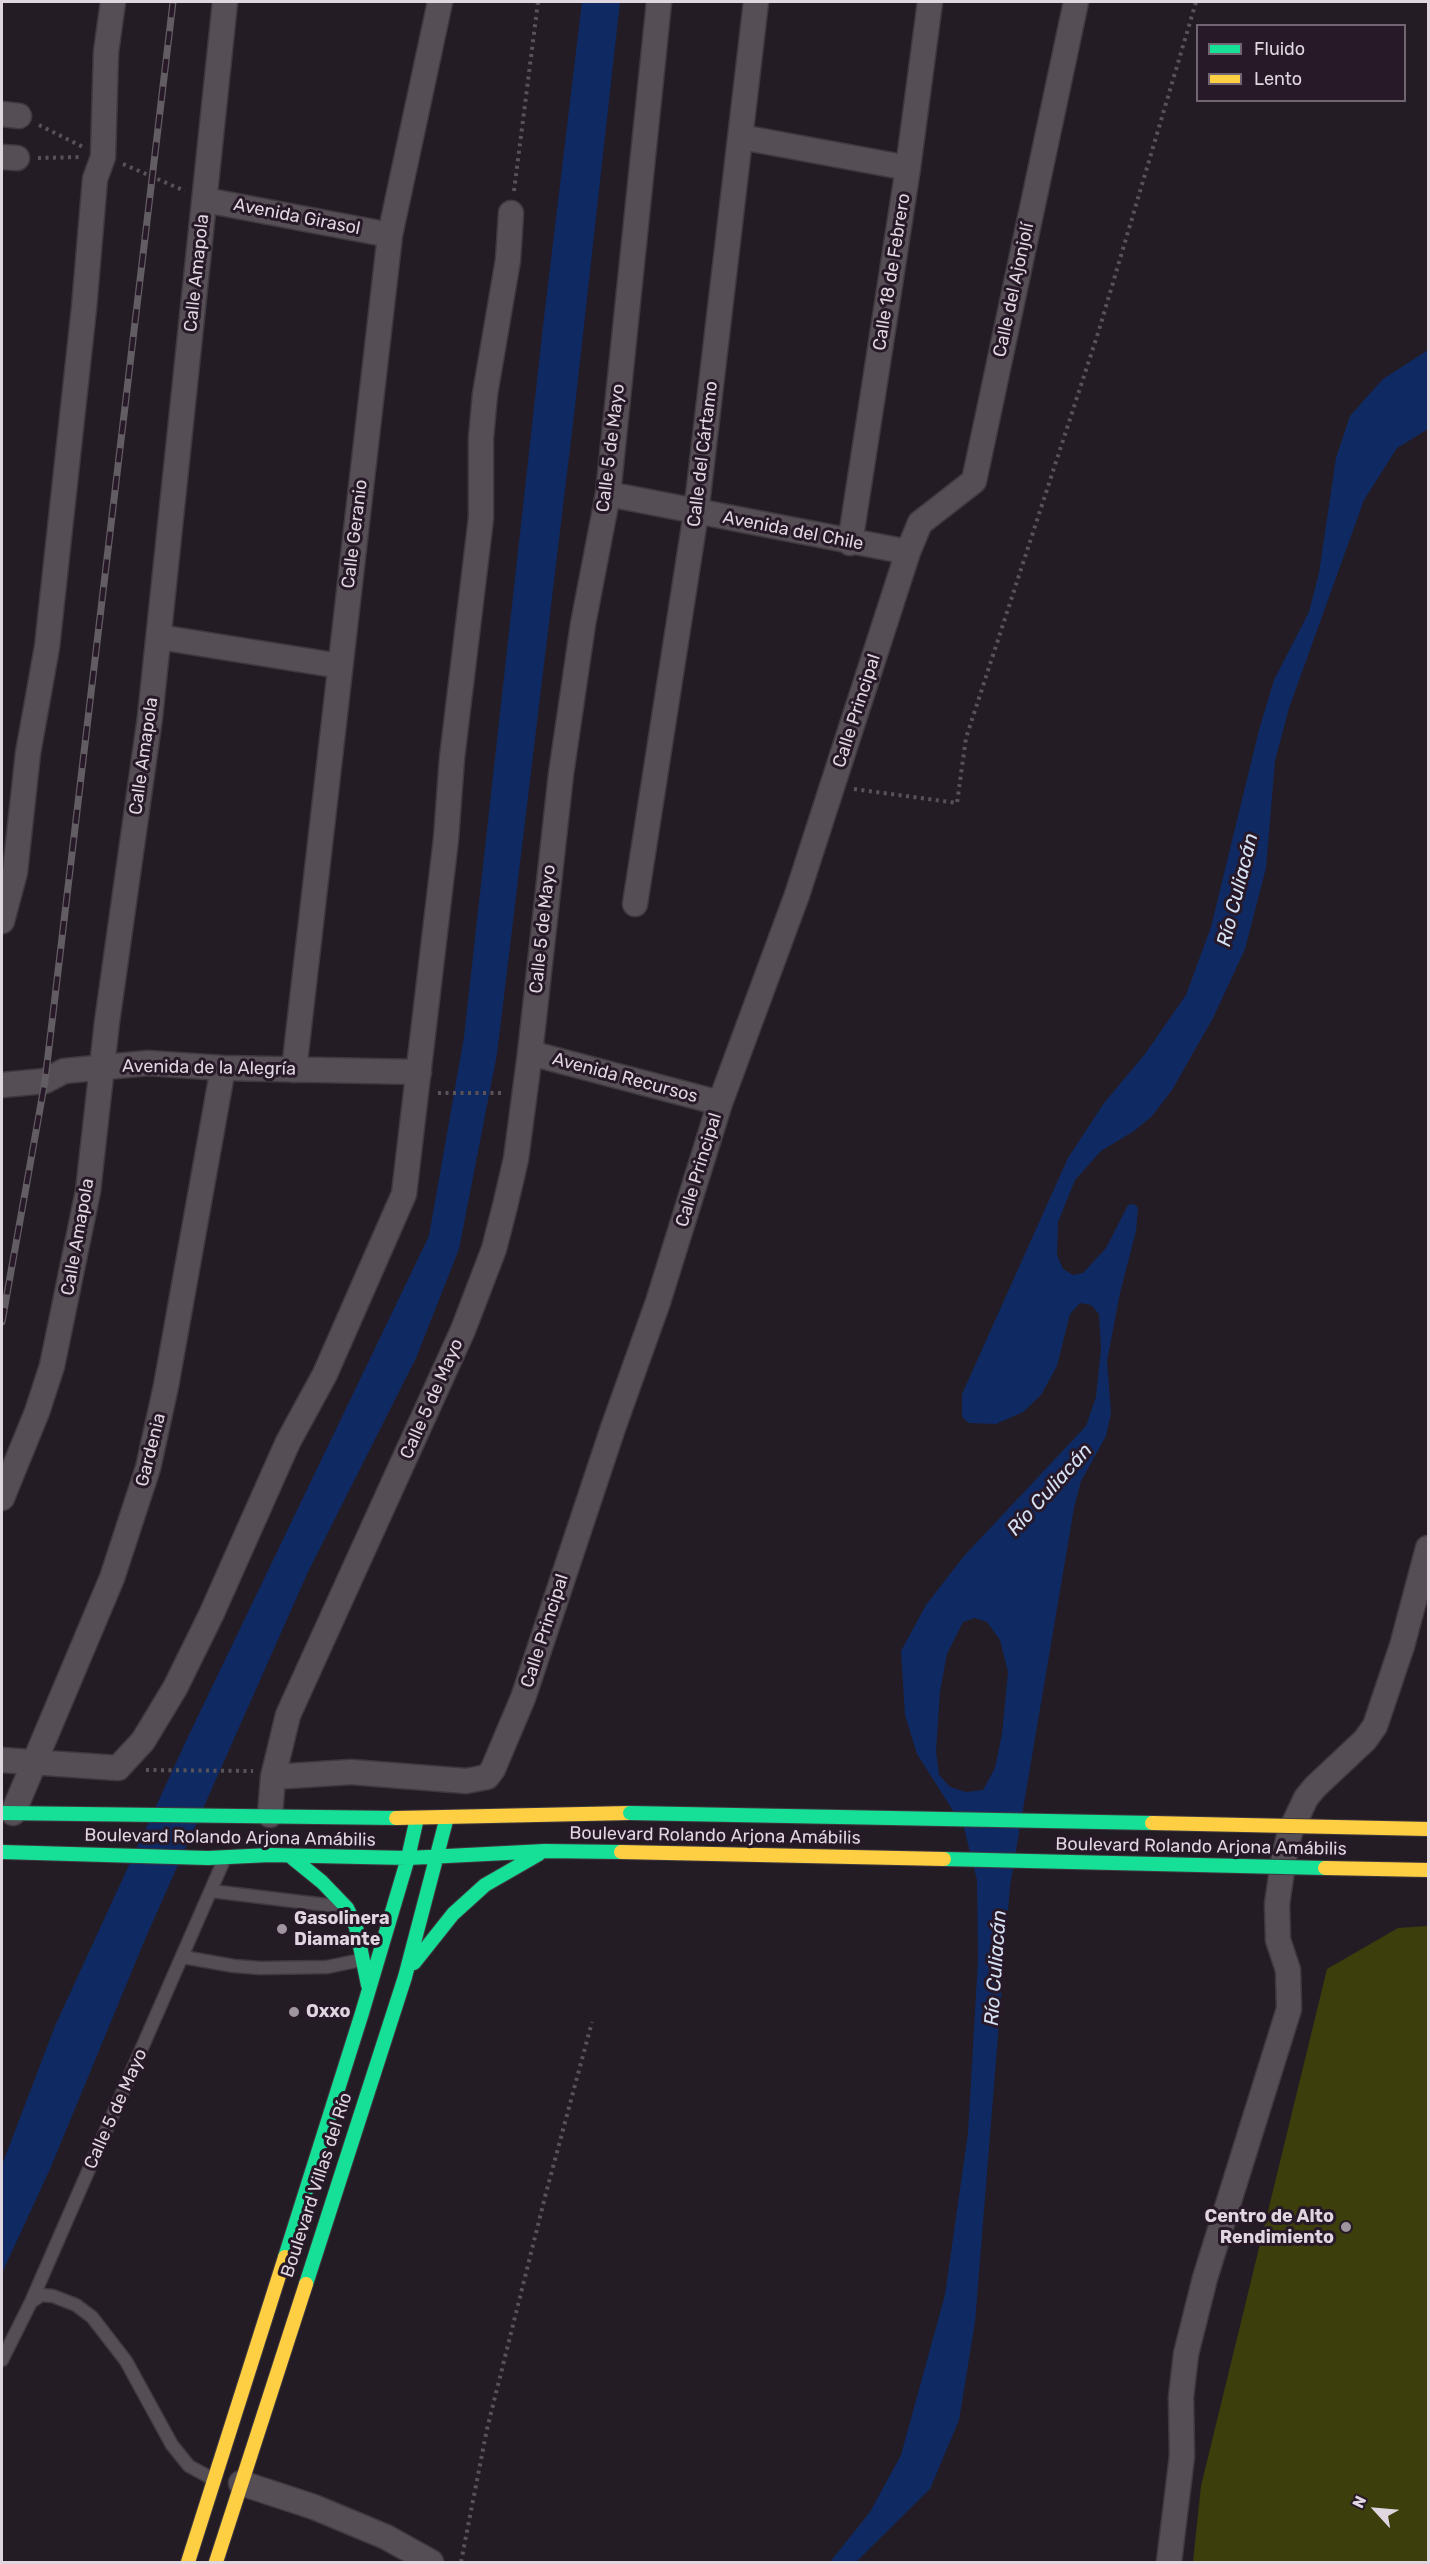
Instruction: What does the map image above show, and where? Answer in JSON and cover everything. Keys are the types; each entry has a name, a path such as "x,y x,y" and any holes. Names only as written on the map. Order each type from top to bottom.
{"main road":[{"name":"Boulevard Rolando Arjona Amábilis","path":"7,1813 417,1818 630,1813 1428,1829"},
{"name":"Boulevard Villas del Río","path":"216,2562 405,1977 447,1817"},
{"name":"Boulevard Villas del Río","path":"188,2562 362,2013 408,1858 417,1818"},
{"name":"Boulevard Rolando Arjona Amábilis","path":"2,1852 103,1853 208,1858 290,1856 436,1858 545,1851 1428,1870"},
{"path":"405,1977 418,1956 453,1914 485,1885 545,1851"},
{"path":"290,1856 329,1889 347,1908 356,1927 361,1960 369,1988"},
{"path":"362,2013 390,2021"}],"street":[{"path":"2,921 15,872 28,753 47,647 84,308 95,180 103,157 106,52 113,2"},
{"name":"Calle Amapola","path":"2,1498 37,1412 60,1334 88,1191 102,1066 159,637 225,2"},
{"name":"Calle Geranio","path":"294,1070 390,234 440,2"},
{"name":"Calle 5 de Mayo","path":"270,1815 264,1774 288,1715 463,1330 494,1249 516,1159 561,774 584,624 608,494 659,2"},
{"name":"Calle del Cártamo","path":"635,904 696,513 756,2"},
{"name":"Calle 18 de Febrero","path":"850,543 908,168 930,2"},
{"name":"Calle del Ajonjolí","path":"908,552 920,522 974,481 1076,2"},
{"path":"741,137 908,168"},
{"name":"Avenida Girasol","path":"205,200 390,234"},
{"path":"2,1760 118,1768 143,1741 175,1688 251,1530 288,1442 325,1374 404,1194 481,518 481,438 485,394 508,260 512,213"},
{"name":"Avenida del Chile","path":"608,494 850,543 908,552"},
{"name":"Calle Principal","path":"264,1774 351,1772 449,1780 487,1777 493,1769 523,1698 613,1428 658,1302 720,1103 797,895 908,552"},
{"path":"159,637 340,666"},
{"name":"Avenida Recursos","path":"530,1053 720,1103"},
{"name":"Avenida de la Alegría","path":"2,1085 45,1081 64,1071 148,1063 223,1068 419,1072"},
{"name":"Gardenia","path":"7,1813 33,1761 112,1578 148,1468 166,1386 223,1068"},
{"path":"1169,2562 1182,2456 1181,2397 1186,2354 1205,2278 1289,2009 1290,1984 1278,1940 1277,1904 1290,1833 1306,1798 1365,1740 1375,1726 1402,1646 1428,1548"},
{"path":"241,2483 314,2507 365,2528 431,2562"}],"lane":[{"name":"Calle 5 de Mayo","path":"2,2360 31,2302 226,1857"},
{"path":"211,1891 347,1908"},
{"path":"183,1957 260,1968 327,1967 361,1960"},
{"path":"31,2302 41,2295 53,2296 76,2305 92,2317 126,2361 172,2445 189,2466 213,2479"}],"path":[{"path":"512,213 538,2"},
{"path":"833,787 957,803 966,738 1099,330 1196,2"},
{"path":"9,158 103,157"},
{"path":"432,1093 502,1093"},
{"path":"135,1770 264,1774"},
{"path":"461,2562 487,2429 546,2193 592,2022"}],"shaded area":[{"name":"Centro de Alto Rendimiento","path":"1428,1926 1428,2562 1193,2562 1201,2486 1327,1969 1398,1928"}],"water":[{"path":"582,2 620,2 574,415 497,1054 459,1249 416,1358 308,1572 146,1937 50,2169 2,2273 2,2165 55,2026 186,1741 429,1236 464,1037 544,318"},
{"name":"Río Culiacán","path":"1428,350 1428,429 1397,448 1364,500 1289,708 1275,761 1266,868 1245,949 1213,1018 1172,1090 1152,1116 1134,1131 1101,1151 1075,1180 1058,1222 1057,1255 1063,1269 1073,1275 1083,1273 1106,1248 1128,1205 1134,1204 1138,1208 1136,1231 1120,1293 1107,1361 1111,1413 1106,1436 1081,1481 1074,1508 1010,1886 975,2322 959,2420 930,2489 856,2562 830,2562 870,2512 901,2455 945,2295 968,2133 978,1960 977,1880 964,1828 917,1754 905,1715 901,1651 926,1605 964,1556 1086,1426 1096,1397 1101,1348 1099,1314 1091,1305 1080,1303 1070,1314 1057,1366 1041,1395 1023,1412 996,1424 969,1423 962,1417 962,1394 1068,1158 1104,1103 1145,1054 1186,995 1211,927 1259,730 1274,680 1309,612 1319,573 1336,458 1350,416 1383,379","holes":["975,1618 987,1622 1000,1640 1008,1672 1002,1734 995,1768 983,1790 966,1792 950,1787 939,1775 936,1751 940,1691 947,1654 963,1622"]}],"railway":[{"path":"2,1322 45,1081 173,2"}],"traffic: fast":[{"path":"2,1813 396,1818"},
{"path":"630,1813 1152,1823"},
{"path":"306,2284 405,1977 447,1817"},
{"path":"285,2257 362,2013 408,1858 417,1818"},
{"path":"2,1852 208,1858 270,1855 408,1858 545,1851 621,1852"},
{"path":"414,1963 453,1914 485,1885 539,1854"},
{"path":"290,1856 322,1882 347,1908 356,1927 368,1985"},
{"path":"944,1859 1325,1868"}],"traffic: slow":[{"path":"396,1818 630,1813"},
{"path":"1152,1823 1428,1829"},
{"path":"621,1852 944,1859"},
{"path":"1325,1868 1428,1870"},
{"path":"188,2562 285,2257"},
{"path":"216,2562 306,2284"}],"place":[{"name":"Gasolinera Diamante","path":"282,1929"},
{"name":"Oxxo","path":"294,2012"},
{"name":"Centro de Alto Rendimiento","path":"1346,2227"}]}
